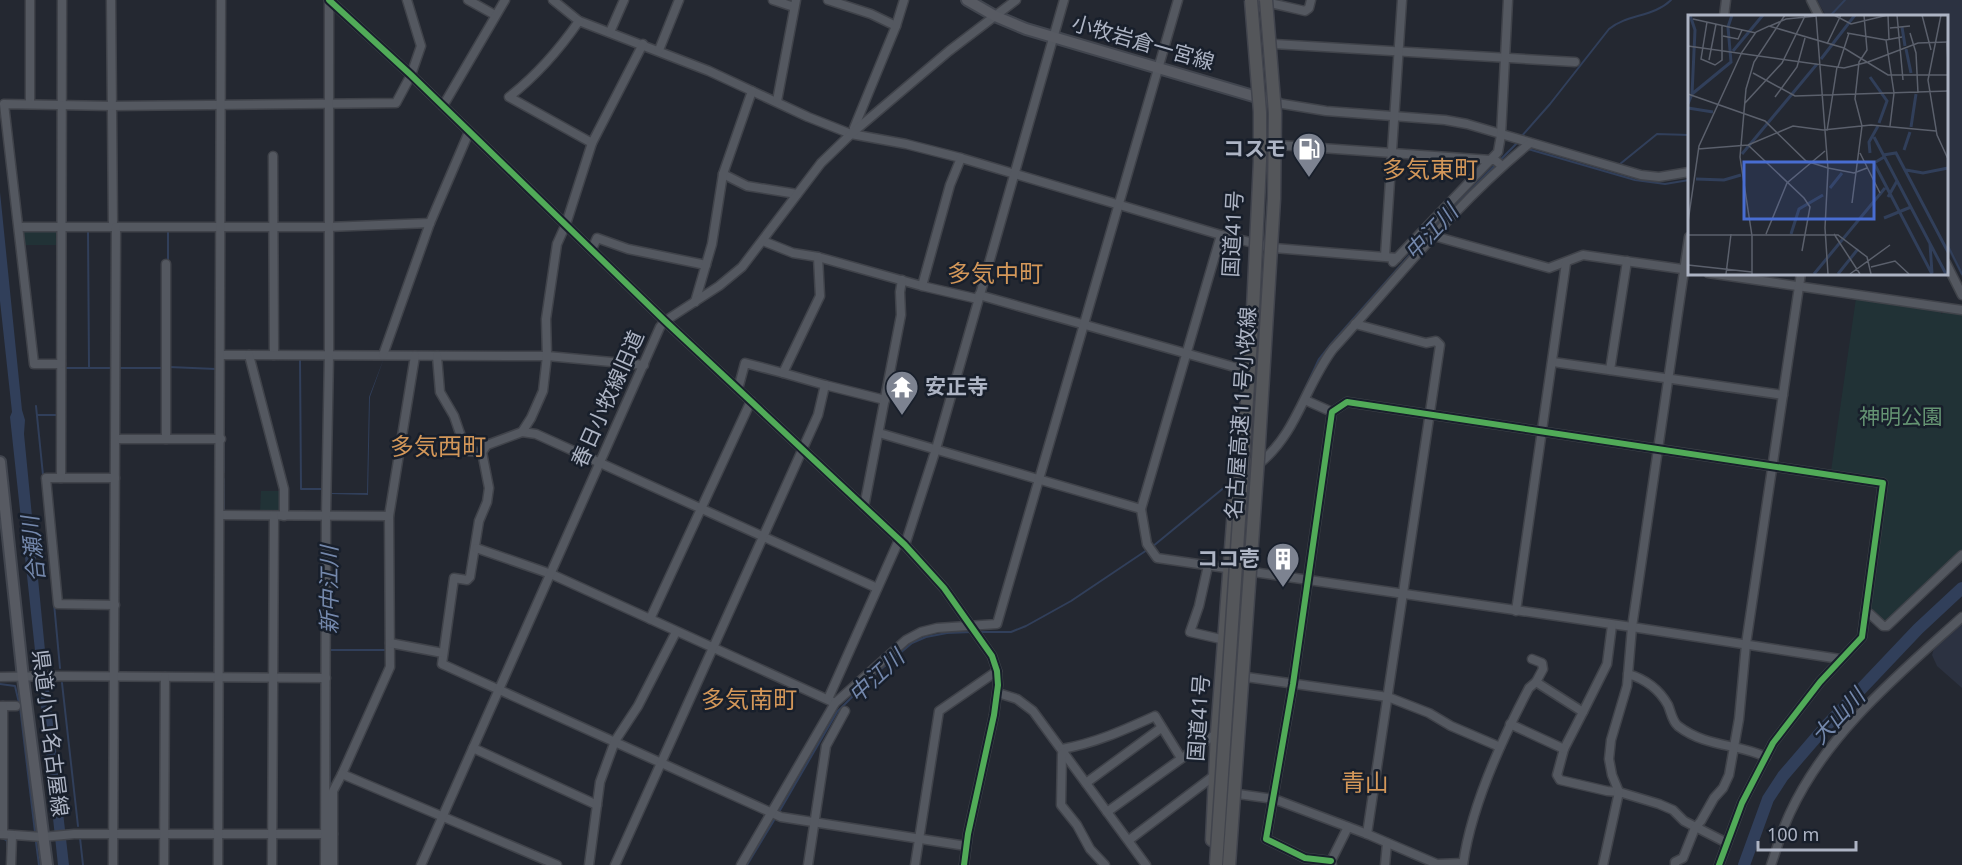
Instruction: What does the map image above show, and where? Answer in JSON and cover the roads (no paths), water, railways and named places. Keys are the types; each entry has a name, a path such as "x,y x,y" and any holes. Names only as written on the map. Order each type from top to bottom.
{"highway":[{"name":"国道41号","path":"1214,865 1217,733 1253,243 1256,131 1245,0"},
{"name":"名古屋高速11号小牧線","path":"1214,865 1253,309 1260,161 1260,112 1251,0"},
{"name":"国道41号","path":"1234,865 1279,146 1274,44 1266,1"},
{"name":"名古屋高速11号小牧線","path":"1229,865 1274,199 1275,113 1266,1"},
{"path":"1262,435 1268,307 1262,292 1268,149 1266,1"},
{"path":"1214,865 1214,859 1220,846 1224,819 1258,319 1253,309"}],"main road":[{"name":"小牧岩倉一宮線","path":"967,0 995,16 1053,38 1277,103"},
{"name":"県道小口名古屋線","path":"0,462 46,837 46,865"}],"street":[{"path":"30,0 30,104"},
{"path":"61,478 62,0"},
{"path":"111,0 116,439 114,865"},
{"path":"218,865 221,0"},
{"path":"329,0 411,75 665,321 902,543 944,588 992,656 997,671 998,693 964,865"},
{"path":"329,0 326,678 329,834 333,865"},
{"path":"61,364 34,364 4,104 396,104 411,75 421,46 407,0"},
{"path":"468,0 495,15"},
{"path":"443,106 505,0"},
{"path":"552,0 564,4 579,21 659,50 851,134 906,144 961,158 1221,235 1274,248 1385,256 1395,260 1496,162 1528,142"},
{"path":"610,32 624,0"},
{"path":"659,50 679,0"},
{"path":"773,0 795,4 777,101"},
{"path":"828,0 896,26"},
{"path":"851,134 896,26 904,0"},
{"name":"春日小牧線旧道","path":"422,865 598,463 665,321 733,275 752,256 821,163 851,134 949,51 1016,0"},
{"path":"741,865 831,701 877,588 902,543 936,448 1064,0"},
{"path":"831,701 906,640 921,632 937,628 997,624 1178,0"},
{"path":"1266,1 1305,11 1309,8 1311,0"},
{"path":"1385,256 1402,0"},
{"path":"1260,463 1274,452 1290,430 1322,363 1496,162 1501,135 1508,0"},
{"path":"1724,15 1726,0"},
{"path":"1810,0 1818,15"},
{"path":"579,21 530,81 509,97 592,143"},
{"path":"522,432 543,391 547,356 546,319 557,244 566,224 592,143 643,44"},
{"path":"1274,44 1575,62"},
{"path":"695,302 712,244 723,174 752,91"},
{"path":"1277,103 1326,111 1445,120 1641,176 1659,177 1688,172"},
{"path":"383,355 430,223 469,132"},
{"path":"1279,146 1496,162"},
{"path":"273,156 274,355"},
{"path":"922,286 950,185 961,158"},
{"path":"723,174 747,186 797,194"},
{"path":"19,227 328,227 430,223"},
{"path":"1221,235 1141,509 1149,547 1157,558 1840,659"},
{"path":"1434,236 1550,268 1583,255 1687,270"},
{"path":"592,249 597,238 628,249 706,266"},
{"path":"763,241 793,253 818,257 922,286 978,297 1245,370"},
{"path":"1603,865 1619,792 1609,759 1611,740 1628,674 1632,627 1657,448 1688,254"},
{"path":"783,373 820,296 818,257"},
{"path":"1610,370 1627,261"},
{"path":"1516,611 1566,263"},
{"path":"166,264 166,439"},
{"path":"1947,265 1962,295"},
{"path":"1715,274 1962,310"},
{"path":"1675,865 1675,862 1683,858 1695,828 1723,788 1729,775 1739,719 1746,644 1801,274"},
{"path":"864,507 901,315 902,280"},
{"path":"1355,324 1426,343 1436,342 1440,345 1367,834"},
{"path":"221,355 547,356 644,365"},
{"path":"249,355 284,489 284,516"},
{"path":"325,865 333,791 390,666 389,516 415,356"},
{"path":"437,356 440,392 454,416 466,450 482,452"},
{"path":"1553,362 1783,395"},
{"path":"738,389 745,363 885,400"},
{"path":"615,865 818,415 825,385"},
{"path":"1305,400 1332,412"},
{"path":"650,619 751,401"},
{"path":"1348,826 1331,863 1305,862 1291,849 1266,839 1293,684 1332,412 1347,402 1883,483 1862,637 1840,659 1773,742 1742,803 1719,865"},
{"path":"877,588 536,434 522,432 487,445 482,452 489,488 488,502 479,521 470,577 467,580 454,578 442,664 781,817 966,846"},
{"path":"879,433 1141,509"},
{"path":"116,439 221,439"},
{"path":"115,478 46,478 58,604 115,604"},
{"path":"220,516 389,516"},
{"path":"272,865 274,516"},
{"path":"476,548 550,574 831,701"},
{"path":"1865,614 1870,614 1883,626 1887,626 1962,555"},
{"path":"1208,566 1199,606 1190,632 1225,640"},
{"path":"1771,865 1790,813 1812,774 1832,746 1893,680 1962,617"},
{"path":"1612,625 1607,664 1564,748 1557,775 1560,780 1619,792 1673,810 1695,828 1727,843"},
{"path":"589,865 600,782 615,741 638,706 676,632"},
{"path":"390,643 443,653"},
{"path":"1238,794 1274,799 1348,826 1436,865 1463,864 1471,821 1500,747 1529,688 1536,682 1543,669 1542,663 1532,659"},
{"path":"915,865 939,711 997,671"},
{"path":"1628,674 1641,678 1653,687 1667,704 1675,723 1697,738 1766,757"},
{"path":"0,677 326,678"},
{"path":"164,865 165,677"},
{"path":"1246,677 1388,697 1429,713 1451,726 1500,747"},
{"path":"1536,682 1583,712"},
{"path":"998,693 1026,704 1146,865"},
{"path":"11,865 5,835 1,706 16,706"},
{"path":"807,865 826,746 845,711"},
{"path":"1063,751 1108,738 1155,716 1181,758"},
{"path":"1510,724 1564,748"},
{"path":"1086,783 1161,728"},
{"path":"1107,812 1217,733"},
{"path":"473,748 597,805"},
{"path":"1063,751 1061,805 1077,825 1090,849 1105,865"},
{"path":"342,774 557,865"},
{"path":"1129,840 1215,775"},
{"path":"5,835 46,837 71,834 329,834"},
{"path":"1385,865 1387,843"}],"water":[{"name":"合瀬川","path":"0,192 22,410 25,420 24,434 47,671 69,865 58,865 10,417 12,412 0,301"},
{"name":"新中江川","path":"384,358 370,397 368,495 330,494 331,865 328,865 328,493 367,493 369,397"}],"waterway":[{"name":"中江川","path":"1521,137 1609,29 1616,24 1657,10 1671,0"},
{"path":"1831,15 1845,0"},
{"path":"1620,164 1657,134 1688,135"},
{"name":"中江川","path":"1301,397 1319,359 1330,345 1438,223 1518,142"},
{"path":"1528,149 1635,180 1665,184 1688,180"},
{"path":"88,230 89,368 112,368"},
{"path":"168,231 168,261"},
{"path":"1947,244 1962,274"},
{"path":"300,359 301,489 323,489"},
{"path":"169,367 216,369"},
{"path":"65,368 89,368"},
{"path":"118,368 163,368"},
{"path":"224,369 224,424"},
{"path":"36,406 43,475"},
{"path":"37,415 58,415"},
{"path":"224,433 224,472"},
{"path":"224,479 224,512"},
{"name":"中江川","path":"1152,547 1226,486"},
{"name":"中江川","path":"978,632 1011,632 1026,626 1071,601 1147,550"},
{"name":"大山川","path":"1744,865 1768,799 1783,776 1826,726 1918,629 1962,588"},
{"path":"54,603 60,668"},
{"name":"中江川","path":"779,812 837,712 873,676 912,643 926,637 947,633 972,632"},
{"path":"331,650 384,650"},
{"path":"62,683 78,826"},
{"path":"0,684 15,686 20,707 35,832"},
{"name":"中江川","path":"747,865 776,817"},
{"path":"3,838 7,841 7,847"},
{"path":"80,838 83,865"},
{"path":"36,842 39,865"}],"place":[{"name":"コスモ","path":"1309,178"},
{"name":"安正寺","path":"902,416"},
{"name":"ココ壱","path":"1283,588"}],"district":[{"name":"多気東町","path":"1430,170"},
{"name":"多気中町","path":"995,274"},
{"name":"多気西町","path":"438,447"},
{"name":"多気南町","path":"749,700"},
{"name":"青山","path":"1365,783"}],"park label":[{"name":"神明公園","path":"1901,417"}]}
